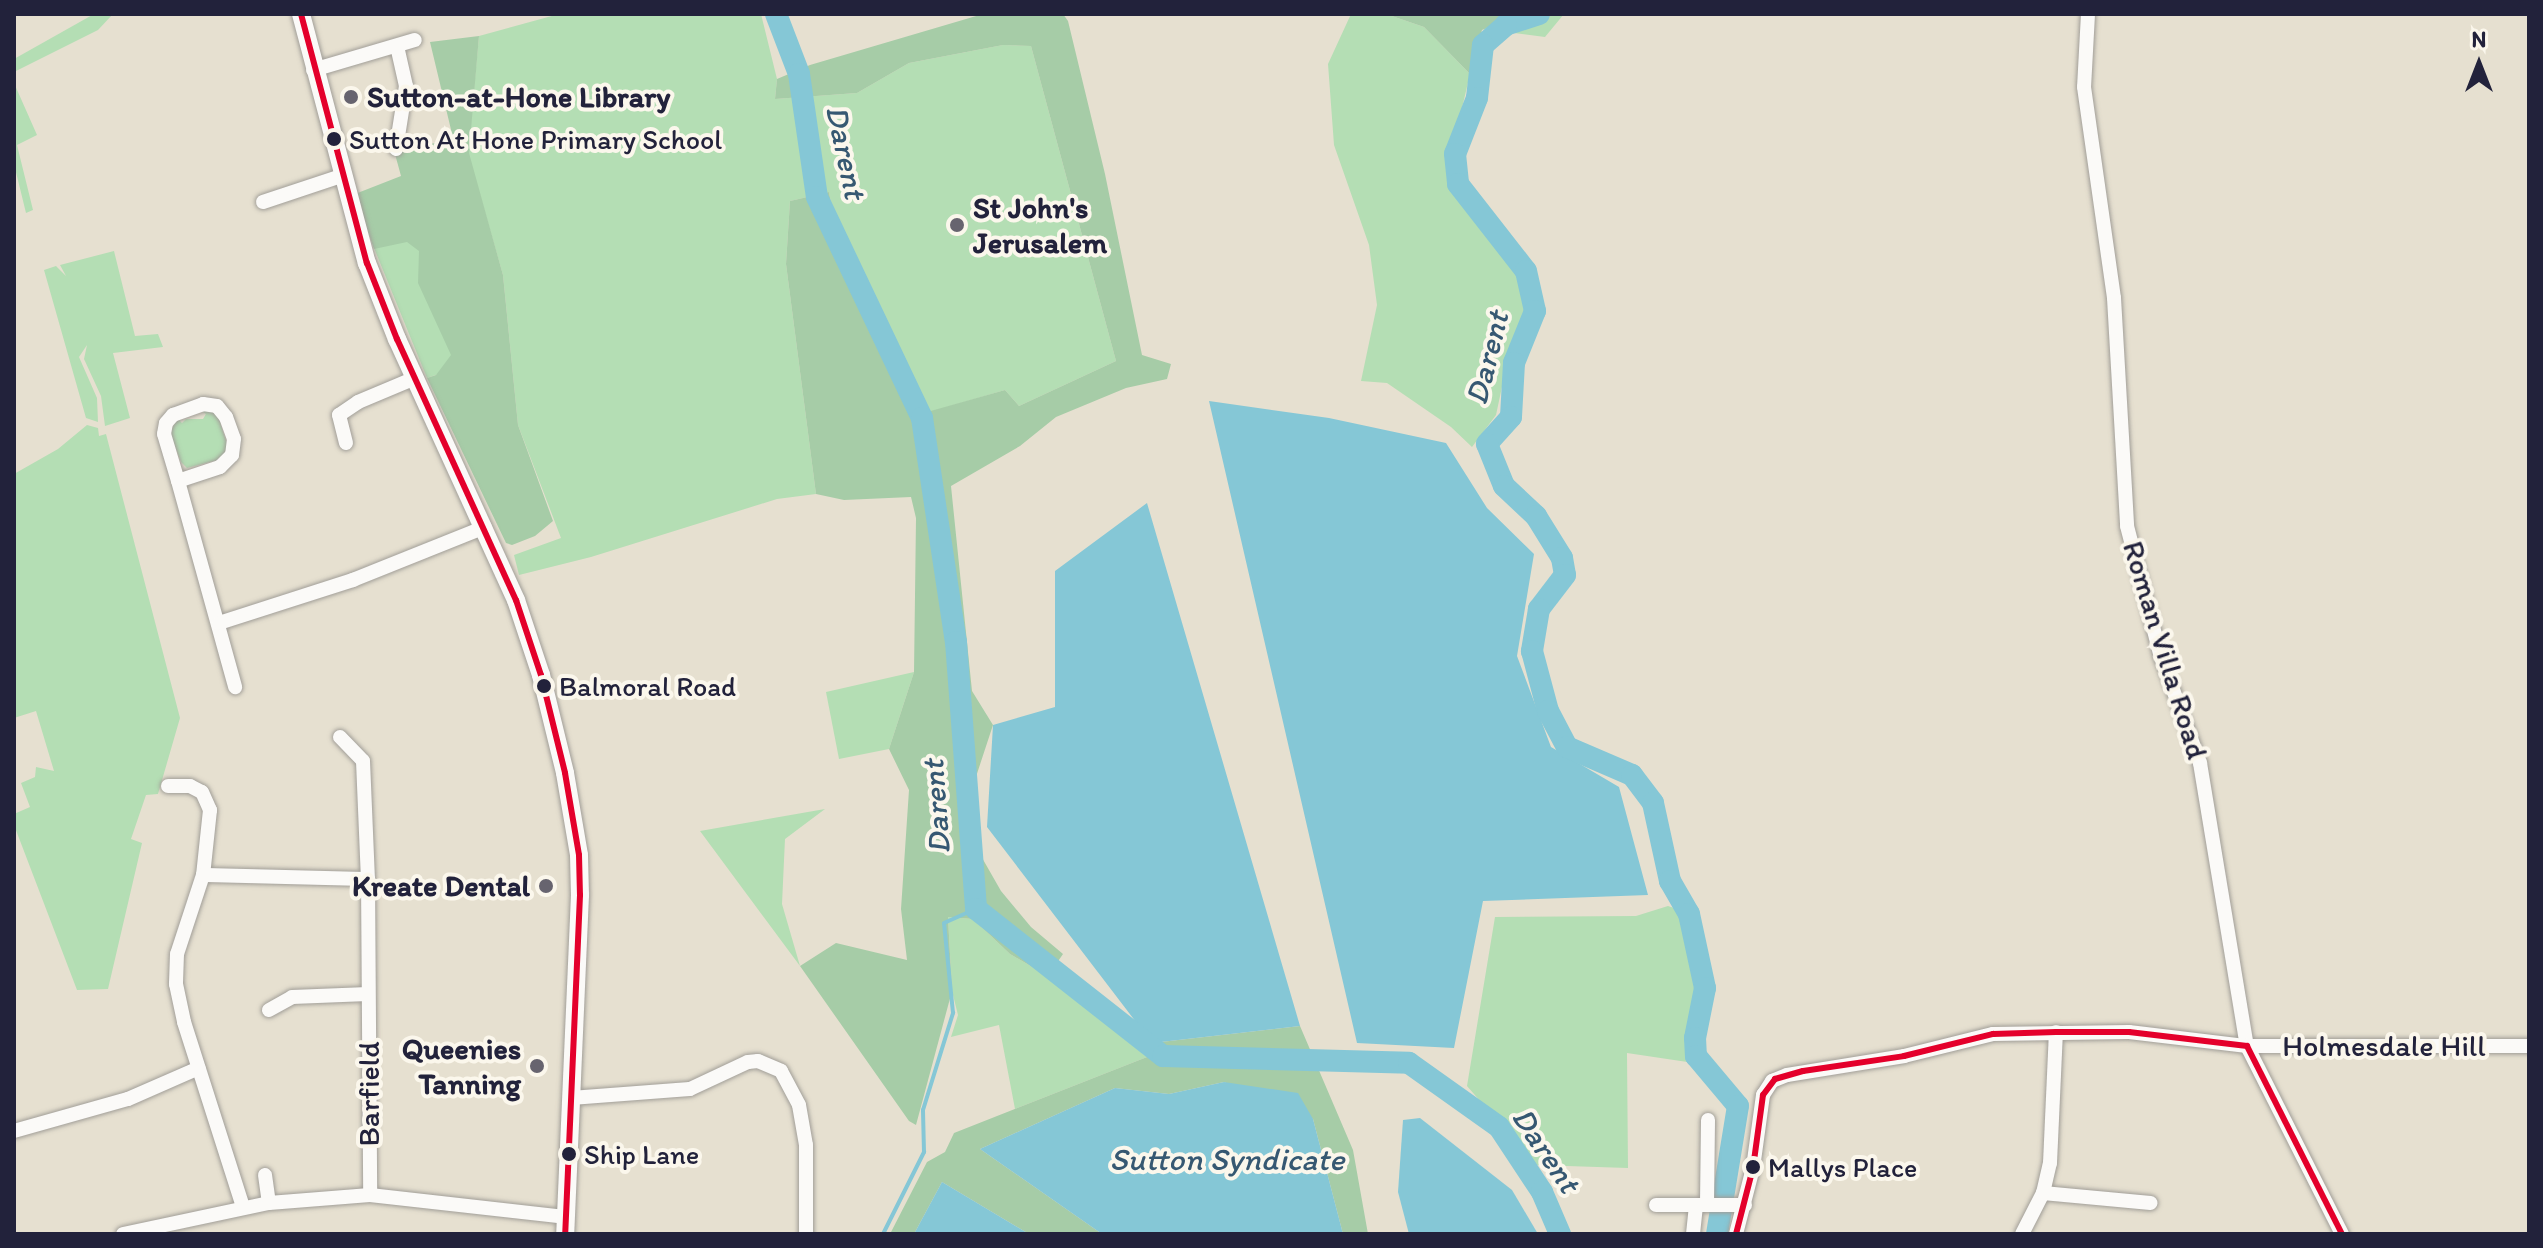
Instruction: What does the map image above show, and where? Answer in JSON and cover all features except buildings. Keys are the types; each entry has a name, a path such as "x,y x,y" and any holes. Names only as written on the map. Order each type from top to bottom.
{"main road":[{"path":"301,14 341,176 367,263 415,378 516,600 541,675 576,828 580,895 565,1225"}],"street":[{"name":"Roman Villa Road","path":"2088,14 2084,87 2114,298 2127,526 2161,657 2200,763 2247,1046 2342,1234"},
{"path":"313,70 415,40"},
{"path":"396,149 406,86 397,46"},
{"path":"263,202 341,176"},
{"path":"346,443 339,415 358,402 415,378"},
{"path":"178,481 220,467 232,455 234,439 226,417 217,406 194,406 173,415 166,423 164,434 235,687"},
{"path":"219,623 353,580 485,527"},
{"name":"Barfield","path":"340,737 363,761 368,879 370,1195"},
{"path":"168,786 190,786 202,792 210,810 203,875 177,954 176,984 243,1207"},
{"path":"203,875 368,879"},
{"path":"269,1010 292,997 368,994"},
{"path":"2022,1234 2043,1193 2053,1134 2056,1032"},
{"name":"Holmesdale Hill","path":"1740,1205 1767,1086 1778,1078 1795,1073 1904,1056 1993,1034 2129,1032 2247,1046 2529,1046"},
{"path":"571,1098 690,1089 748,1062 758,1061 781,1071 799,1105 806,1145 806,1234"},
{"path":"14,1131 128,1099 199,1068"},
{"path":"1693,1234 1707,1204 1708,1120"},
{"path":"265,1175 269,1203"},
{"path":"2043,1193 2151,1203"},
{"path":"123,1234 243,1207 370,1195 565,1225"},
{"path":"1656,1205 1740,1205 1736,1234"}],"green space":[{"path":"94,14 113,14 98,30 14,72 14,59"},
{"path":"559,14 761,14 777,79 775,99 857,93 909,63 1003,45 1031,46 1116,361 1019,406 1005,390 913,417 870,305 838,245 829,192 790,201 786,264 816,494 777,499 591,557 519,575 514,555 561,538 518,425 503,275 468,153 479,36"},
{"path":"983,14 1063,14 1068,21 1105,174 1142,355 1171,364 1167,379 1126,388 1056,417 1020,446 951,486 972,691 993,725 970,795 977,849 1001,891 1031,927 1063,954 1048,976 1010,954 973,919 948,917 952,991 916,1125 909,1121 800,966 836,943 907,960 901,909 909,790 889,749 914,672 916,518 911,497 844,500 816,494 786,264 790,201 829,192 838,245 870,305 913,416 1005,390 1019,406 1116,361 1031,46 1003,45 909,63 857,93 775,99 777,79 810,65"},
{"path":"1351,14 1386,14 1424,27 1470,74 1450,159 1462,201 1523,276 1525,315 1509,354 1496,415 1472,447 1451,427 1387,383 1361,381 1377,305 1369,245 1334,145 1328,64"},
{"path":"1386,14 1515,14 1482,30 1470,74 1424,27"},
{"path":"1515,14 1564,14 1545,37 1482,29"},
{"path":"479,36 469,153 503,275 518,425 553,521 535,536 512,545 506,543 427,378 436,375 451,355 418,283 419,251 407,242 374,249 355,194 401,176 395,154 453,138 430,42"},
{"path":"14,83 37,135 17,145 33,210 26,213 14,164"},
{"path":"416,228 465,365 427,378 374,248"},
{"path":"114,251 135,336 158,334 163,347 113,353 130,418 105,426 101,396 84,359 87,345 79,357 97,398 98,422 86,418 44,270 56,266 66,276 60,265"},
{"path":"200,410 211,410 218,416 228,447 221,459 187,468 181,462 170,433 177,418 182,423 186,419 203,419 206,414"},
{"path":"87,425 98,428 99,436 106,434 180,718 158,794 146,795 131,839 142,843 108,989 77,990 14,825 14,814 30,807 21,783 35,777 36,767 54,771 36,711 14,718 14,474 58,449"},
{"path":"914,672 889,749 839,759 826,692"},
{"path":"825,809 785,839 782,904 800,966 700,831"},
{"path":"1668,906 1680,910 1700,986 1692,1028 1694,1063 1627,1053 1628,1168 1536,1165 1467,1086 1495,917 1636,916"},
{"path":"948,917 973,919 1010,954 1048,976 1147,1057 1015,1109 999,1025 951,1037 958,1015 952,991"},
{"path":"1300,1026 1353,1150 1368,1234 1343,1234 1313,1119 1224,1082 1169,1094 1115,1088 980,1149 1102,1234 1029,1234 942,1182 914,1234 890,1234 927,1162 945,1152 954,1133 1147,1057 1152,1043"}],"water":[{"path":"1209,401 1329,418 1446,443 1487,508 1534,554 1517,656 1551,747 1619,787 1648,895 1483,901 1454,1048 1357,1043"},
{"path":"1147,503 1300,1026 1152,1043 987,827 993,725 1055,707 1055,571"},
{"name":"Sutton Syndicate","path":"1224,1082 1298,1093 1313,1119 1343,1234 1102,1234 980,1149 1115,1088 1169,1094"},
{"path":"1420,1118 1512,1190 1538,1234 1409,1234 1398,1192 1403,1120"},
{"path":"942,1182 1029,1234 914,1234"}],"waterway":[{"name":"Darent","path":"776,14 799,74 817,197 922,418 956,642 976,909 1163,1056 1409,1063 1499,1127 1542,1192 1560,1234"},
{"name":"Darent","path":"1539,14 1506,25 1483,45 1477,98 1455,154 1458,184 1526,271 1535,311 1514,363 1511,417 1487,444 1504,486 1536,516 1562,558 1565,575 1539,609 1532,651 1548,711 1567,747 1632,775 1653,803 1670,881 1689,914 1705,988 1695,1038 1696,1056 1738,1106 1717,1234"},
{"path":"883,1234 924,1152 923,1110 953,1013 944,923 976,909"}],"transit line":[{"path":"301,14 367,263 397,339 516,600 541,675 565,773 579,855 580,895 565,1234"},
{"path":"1736,1234 1753,1168 1763,1095 1775,1079 1803,1071 1904,1056 1993,1034 2056,1032 2129,1032 2247,1046 2342,1234"}],"place":[{"name":"Sutton-at-Hone Library","path":"351,97"},
{"name":"Sutton At Hone Primary School","path":"334,139"},
{"name":"St John's Jerusalem","path":"957,225"},
{"name":"Balmoral Road","path":"544,686"},
{"name":"Kreate Dental","path":"546,886"},
{"name":"Queenies Tanning","path":"537,1066"},
{"name":"Ship Lane","path":"569,1154"},
{"name":"Mallys Place","path":"1753,1167"}]}
